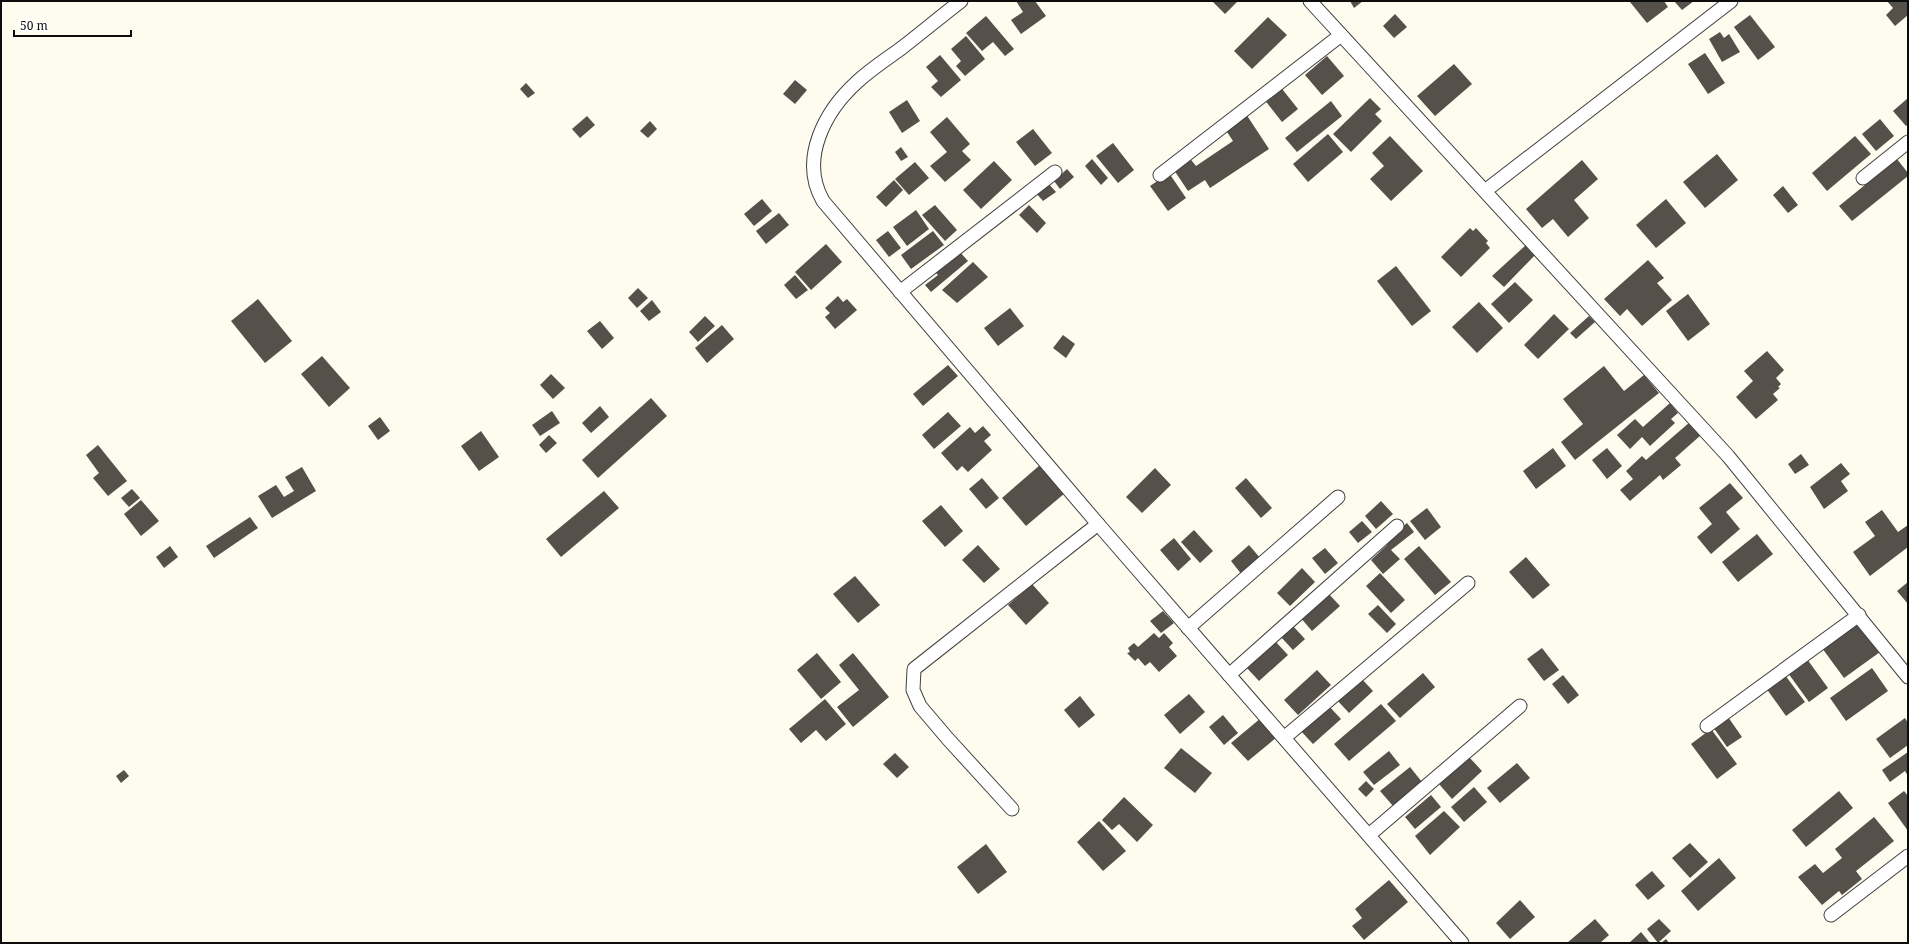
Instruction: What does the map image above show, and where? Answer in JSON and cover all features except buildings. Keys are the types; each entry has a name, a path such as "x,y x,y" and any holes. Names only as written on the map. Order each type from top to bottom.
{"street":[{"path":"961,1 858,81 840,100 825,122 815,149 814,178 818,192 823,201 1098,524 1285,737 1462,943"},
{"path":"1310,1 1728,456 1908,677"},
{"path":"1485,191 1731,1"},
{"path":"1160,175 1341,35"},
{"path":"1863,178 1908,142"},
{"path":"900,292 1055,172"},
{"path":"1188,628 1338,497"},
{"path":"1012,809 920,706 912,690 914,669 1098,524"},
{"path":"1229,675 1397,526"},
{"path":"1285,737 1468,583"},
{"path":"1707,726 1859,615"},
{"path":"1369,835 1520,706"},
{"path":"1831,915 1908,856"}]}
